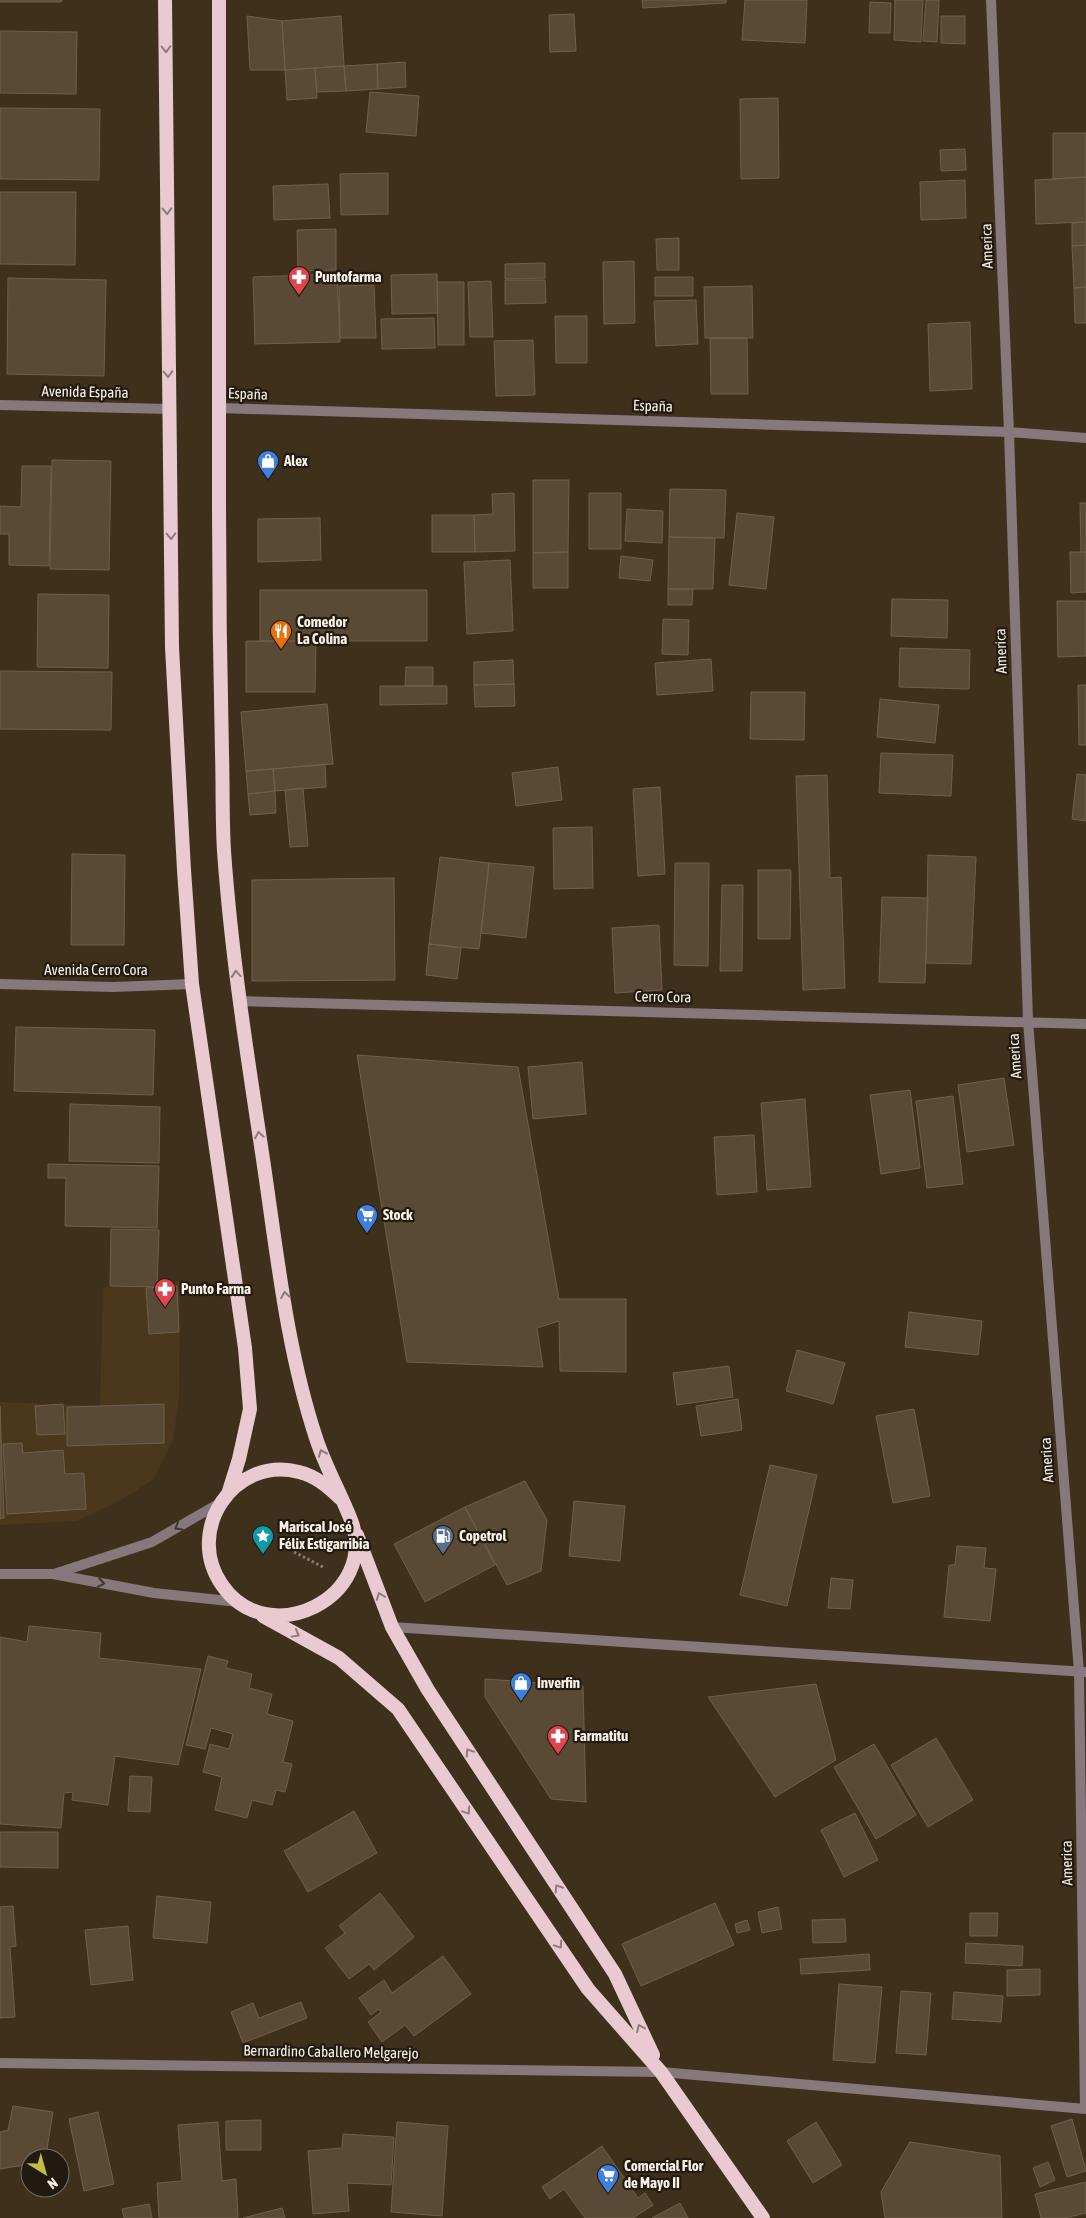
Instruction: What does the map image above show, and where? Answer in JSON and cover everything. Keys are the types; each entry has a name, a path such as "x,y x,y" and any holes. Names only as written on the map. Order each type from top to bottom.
{"highway":[{"path":"165,0 172,647 192,984 246,1348 250,1400 247,1426 230,1491"},
{"path":"219,0 219,638 224,851 238,1001 291,1339 317,1441 340,1498 353,1523 392,1627 428,1690 615,1974 661,2072"},
{"path":"340,1498 322,1481 299,1471 274,1470 250,1477 230,1491 220,1502 211,1523 208,1545 212,1567 223,1587 238,1602 339,1658 398,1709 588,1989 661,2072 763,2218"},
{"path":"254,1611 274,1616 296,1615 316,1607 333,1595 346,1577 353,1560 355,1542 353,1523"}],"street":[{"name":"America","path":"991,0 1010,432 1028,1021 1082,1672 1086,2109"},
{"name":"Avenida España","path":"0,406 169,409"},
{"name":"España","path":"219,408 1010,432 1086,438"},
{"name":"Avenida Cerro Cora","path":"0,984 113,988 192,984"},
{"name":"Cerro Cora","path":"238,1001 1086,1024"},
{"path":"53,1574 152,1542 220,1502"},
{"path":"0,1574 53,1574 154,1593 238,1602"},
{"path":"392,1627 1082,1672"},
{"name":"Bernardino Caballero Melgarejo","path":"0,2063 661,2072 1086,2109"}],"path":[{"path":"294,1552 346,1577"}],"shaded area":[{"path":"180,1281 179,1398 173,1441 154,1479 121,1500 77,1521 0,1525 0,1402 100,1406 103,1287"}],"building":[{"path":"0,0 62,0 61,2 0,2"},
{"path":"642,0 726,0 726,3 643,8"},
{"path":"745,0 807,0 805,43 742,40"},
{"path":"895,0 923,0 921,42 894,40"},
{"path":"926,0 939,0 937,42 923,41"},
{"path":"870,2 891,3 890,33 869,33"},
{"path":"574,14 576,51 550,52 549,15"},
{"path":"247,16 282,21 285,70 250,70"},
{"path":"341,16 344,66 285,70 282,21"},
{"path":"941,16 965,16 965,44 941,43"},
{"path":"0,31 77,32 76,94 0,93"},
{"path":"405,62 406,87 378,89 377,64"},
{"path":"377,64 378,89 346,91 344,66"},
{"path":"344,66 346,91 317,92 315,68"},
{"path":"315,68 317,98 287,100 285,70"},
{"path":"370,92 419,96 416,136 366,132"},
{"path":"778,98 779,178 741,179 740,99"},
{"path":"0,108 100,109 99,180 0,179"},
{"path":"1053,133 1086,133 1086,177 1053,179"},
{"path":"965,149 966,170 941,171 940,150"},
{"path":"388,173 388,214 341,215 340,174"},
{"path":"1086,177 1086,222 1036,224 1035,180"},
{"path":"965,180 966,218 921,220 920,182"},
{"path":"328,184 330,218 274,220 273,186"},
{"path":"0,192 76,192 75,265 0,264"},
{"path":"1086,222 1086,245 1072,246 1072,223"},
{"path":"336,229 336,270 298,271 297,230"},
{"path":"679,238 679,270 657,270 656,239"},
{"path":"1086,245 1086,287 1074,288 1072,246"},
{"path":"634,261 635,323 604,324 603,262"},
{"path":"545,263 545,278 505,279 505,264"},
{"path":"337,274 340,342 255,344 253,277"},
{"path":"437,274 438,313 392,314 391,275"},
{"path":"655,277 693,277 693,296 655,296"},
{"path":"8,278 106,280 104,376 7,374"},
{"path":"505,280 545,280 546,303 505,304"},
{"path":"491,281 493,337 470,337 468,282"},
{"path":"437,282 464,282 464,345 438,345"},
{"path":"374,285 376,338 340,338 339,286"},
{"path":"752,286 753,338 705,338 704,287"},
{"path":"1086,287 1086,323 1075,323 1074,288"},
{"path":"696,300 698,344 656,346 654,301"},
{"path":"555,316 587,316 587,363 556,363"},
{"path":"434,318 435,348 382,349 381,319"},
{"path":"970,322 972,389 930,391 928,324"},
{"path":"710,338 747,338 748,394 711,394"},
{"path":"533,340 535,395 496,396 494,341"},
{"path":"52,460 111,461 109,570 50,569"},
{"path":"22,466 51,466 49,566 9,565 9,534 0,534 0,506 21,507"},
{"path":"533,480 569,480 568,552 533,553"},
{"path":"670,489 726,490 724,538 669,537"},
{"path":"514,493 515,551 475,552 474,515 493,514 492,494"},
{"path":"589,493 621,493 621,549 589,549"},
{"path":"1080,503 1086,503 1086,552 1081,552"},
{"path":"627,509 663,511 662,543 625,541"},
{"path":"737,513 774,517 766,589 729,585"},
{"path":"432,515 474,515 475,552 432,552"},
{"path":"320,518 321,560 258,562 258,519"},
{"path":"669,537 715,538 713,589 668,589"},
{"path":"568,552 568,588 533,588 533,553"},
{"path":"1070,552 1086,552 1086,592 1071,593"},
{"path":"621,556 653,560 650,581 619,578"},
{"path":"510,560 513,631 467,634 464,562"},
{"path":"668,589 693,589 692,605 668,605"},
{"path":"260,590 427,590 427,641 260,641"},
{"path":"38,594 109,595 108,668 37,667"},
{"path":"892,599 948,600 947,638 891,636"},
{"path":"1057,601 1086,601 1086,656 1058,657"},
{"path":"663,619 689,620 688,655 662,654"},
{"path":"246,641 316,641 315,692 246,692"},
{"path":"900,648 970,650 969,689 899,687"},
{"path":"711,659 713,691 657,695 655,663"},
{"path":"513,660 514,684 474,685 474,662"},
{"path":"406,667 433,667 433,686 405,686"},
{"path":"0,671 112,672 111,730 0,729"},
{"path":"514,684 515,706 475,707 474,685"},
{"path":"1078,685 1086,685 1086,745 1079,745"},
{"path":"380,686 447,686 447,704 380,705"},
{"path":"751,692 805,692 804,740 750,739"},
{"path":"880,699 939,705 935,743 877,737"},
{"path":"327,704 333,764 246,771 241,712"},
{"path":"881,753 953,755 951,796 879,793"},
{"path":"325,764 326,787 275,791 273,769"},
{"path":"558,767 562,800 516,806 512,773"},
{"path":"273,769 275,791 248,794 246,771"},
{"path":"1077,774 1086,775 1086,821 1072,819"},
{"path":"827,775 830,878 841,877 845,988 803,990 796,776"},
{"path":"660,787 665,874 638,876 633,789"},
{"path":"303,788 308,846 290,847 285,790"},
{"path":"275,791 276,813 250,815 248,794"},
{"path":"592,827 593,888 554,889 553,828"},
{"path":"72,854 125,855 124,945 71,945"},
{"path":"928,855 976,857 971,964 926,963"},
{"path":"440,857 489,863 479,949 429,944"},
{"path":"489,863 534,867 526,938 481,933"},
{"path":"675,863 709,863 708,966 674,965"},
{"path":"758,870 791,870 790,939 758,939"},
{"path":"394,878 395,980 252,981 252,880"},
{"path":"722,885 743,885 742,971 720,971"},
{"path":"882,897 928,898 925,983 879,982"},
{"path":"659,925 662,990 615,993 612,928"},
{"path":"429,944 461,948 457,979 426,975"},
{"path":"16,1027 155,1030 153,1095 14,1091"},
{"path":"357,1055 518,1067 559,1299 626,1299 626,1372 560,1371 559,1321 537,1328 543,1367 407,1362"},
{"path":"582,1062 586,1114 533,1119 528,1067"},
{"path":"1004,1078 1014,1145 967,1152 958,1085"},
{"path":"910,1090 920,1168 881,1174 870,1095"},
{"path":"953,1096 963,1184 927,1188 916,1101"},
{"path":"805,1099 811,1187 767,1190 761,1103"},
{"path":"70,1104 160,1107 159,1163 69,1161"},
{"path":"754,1135 757,1192 717,1195 714,1137"},
{"path":"48,1164 159,1166 157,1228 65,1226 66,1178 48,1178"},
{"path":"111,1229 159,1230 157,1287 110,1286"},
{"path":"177,1286 179,1332 149,1334 146,1288"},
{"path":"909,1312 982,1321 978,1355 905,1347"},
{"path":"797,1350 845,1363 833,1404 786,1391"},
{"path":"729,1366 733,1397 677,1405 673,1373"},
{"path":"738,1399 742,1430 701,1436 696,1406"},
{"path":"63,1404 65,1434 37,1435 35,1406"},
{"path":"164,1404 164,1443 67,1446 67,1407"},
{"path":"0,1406 4,1518 0,1519"},
{"path":"914,1409 930,1496 893,1503 876,1416"},
{"path":"22,1443 23,1453 63,1450 65,1474 84,1473 86,1509 7,1514 3,1444"},
{"path":"770,1465 817,1475 787,1606 740,1595"},
{"path":"525,1481 547,1520 541,1571 507,1585 465,1507"},
{"path":"574,1501 625,1506 620,1561 569,1556"},
{"path":"465,1507 495,1565 425,1602 394,1544"},
{"path":"957,1546 986,1548 984,1568 996,1569 990,1621 944,1617 949,1565 955,1565"},
{"path":"831,1578 853,1580 850,1609 828,1608"},
{"path":"29,1626 101,1633 99,1658 201,1669 178,1765 115,1756 108,1805 72,1800 73,1792 64,1793 61,1828 0,1824 0,1637 27,1642"},
{"path":"208,1656 228,1661 226,1668 252,1674 249,1688 272,1694 267,1714 293,1721 283,1762 292,1764 285,1792 276,1790 272,1805 252,1800 247,1818 215,1810 222,1777 203,1772 210,1744 229,1749 233,1734 211,1728 205,1749 186,1745"},
{"path":"485,1679 583,1686 586,1802 551,1799 485,1697"},
{"path":"816,1684 836,1760 775,1797 708,1697"},
{"path":"936,1738 973,1800 928,1827 891,1765"},
{"path":"874,1744 916,1815 876,1839 834,1767"},
{"path":"130,1776 152,1777 150,1812 128,1811"},
{"path":"354,1811 377,1853 308,1892 284,1851"},
{"path":"855,1813 878,1860 844,1877 821,1830"},
{"path":"0,1832 58,1832 58,1868 0,1867"},
{"path":"380,1893 414,1937 374,1970 369,1964 349,1979 325,1948 345,1933 339,1926"},
{"path":"157,1896 211,1902 207,1943 153,1938"},
{"path":"715,1903 734,1945 641,1986 622,1944"},
{"path":"13,1906 16,1946 10,1947 15,2017 0,2018 0,1907"},
{"path":"778,1907 782,1929 762,1933 758,1912"},
{"path":"970,1913 998,1913 997,1936 970,1936"},
{"path":"845,1919 846,1942 813,1943 812,1920"},
{"path":"747,1920 750,1930 737,1933 735,1924"},
{"path":"128,1926 133,1980 91,1985 85,1930"},
{"path":"966,1943 1023,1946 1022,1966 965,1963"},
{"path":"869,1954 870,1970 801,1974 800,1959"},
{"path":"443,1956 471,1994 414,2036 405,2025 382,2042 368,2022 381,2012 379,2009 371,2015 359,1998 384,1980 392,1993"},
{"path":"1040,1969 1040,1995 1007,1996 1007,1970"},
{"path":"839,1984 882,1987 875,2063 833,2060"},
{"path":"901,1991 931,1993 926,2055 896,2053"},
{"path":"954,1992 1003,1996 1001,2022 952,2019"},
{"path":"301,2002 307,2018 243,2043 231,2012 253,2003 259,2018"},
{"path":"13,2106 53,2112 47,2148 20,2148 20,2166 0,2169 0,2132 8,2130"},
{"path":"98,2112 114,2184 84,2191 69,2119"},
{"path":"1072,2119 1086,2171 1067,2177 1051,2126"},
{"path":"261,2120 261,2150 226,2150 226,2121"},
{"path":"218,2122 222,2181 236,2179 238,2218 159,2218 157,2183 182,2181 178,2125"},
{"path":"397,2122 448,2126 442,2216 391,2212"},
{"path":"816,2122 842,2165 813,2183 787,2141"},
{"path":"343,2134 394,2137 391,2185 347,2183 349,2211 313,2214 308,2151 342,2148"},
{"path":"910,2142 1000,2156 1002,2218 885,2218 881,2192"},
{"path":"602,2146 638,2198 645,2193 653,2205 633,2218 585,2218 564,2189 550,2199 542,2187"},
{"path":"1048,2162 1055,2180 1040,2187 1033,2168"},
{"path":"1086,2182 1086,2213 1065,2218 1041,2218 1035,2194"},
{"path":"680,2203 688,2218 652,2218"},
{"path":"149,2204 152,2218 124,2218 122,2209"},
{"path":"282,2208 285,2218 243,2218"}],"place":[{"name":"Puntofarma","path":"299,296"},
{"name":"Alex","path":"268,480"},
{"name":"Comedor La Colina","path":"281,650"},
{"name":"Stock","path":"367,1234"},
{"name":"Punto Farma","path":"165,1308"},
{"name":"Mariscal José Félix Estigarribia","path":"263,1555"},
{"name":"Copetrol","path":"443,1555"},
{"name":"Inverfin","path":"521,1702"},
{"name":"Farmatitu","path":"558,1755"},
{"name":"Comercial Flor de Mayo II","path":"608,2194"}]}
